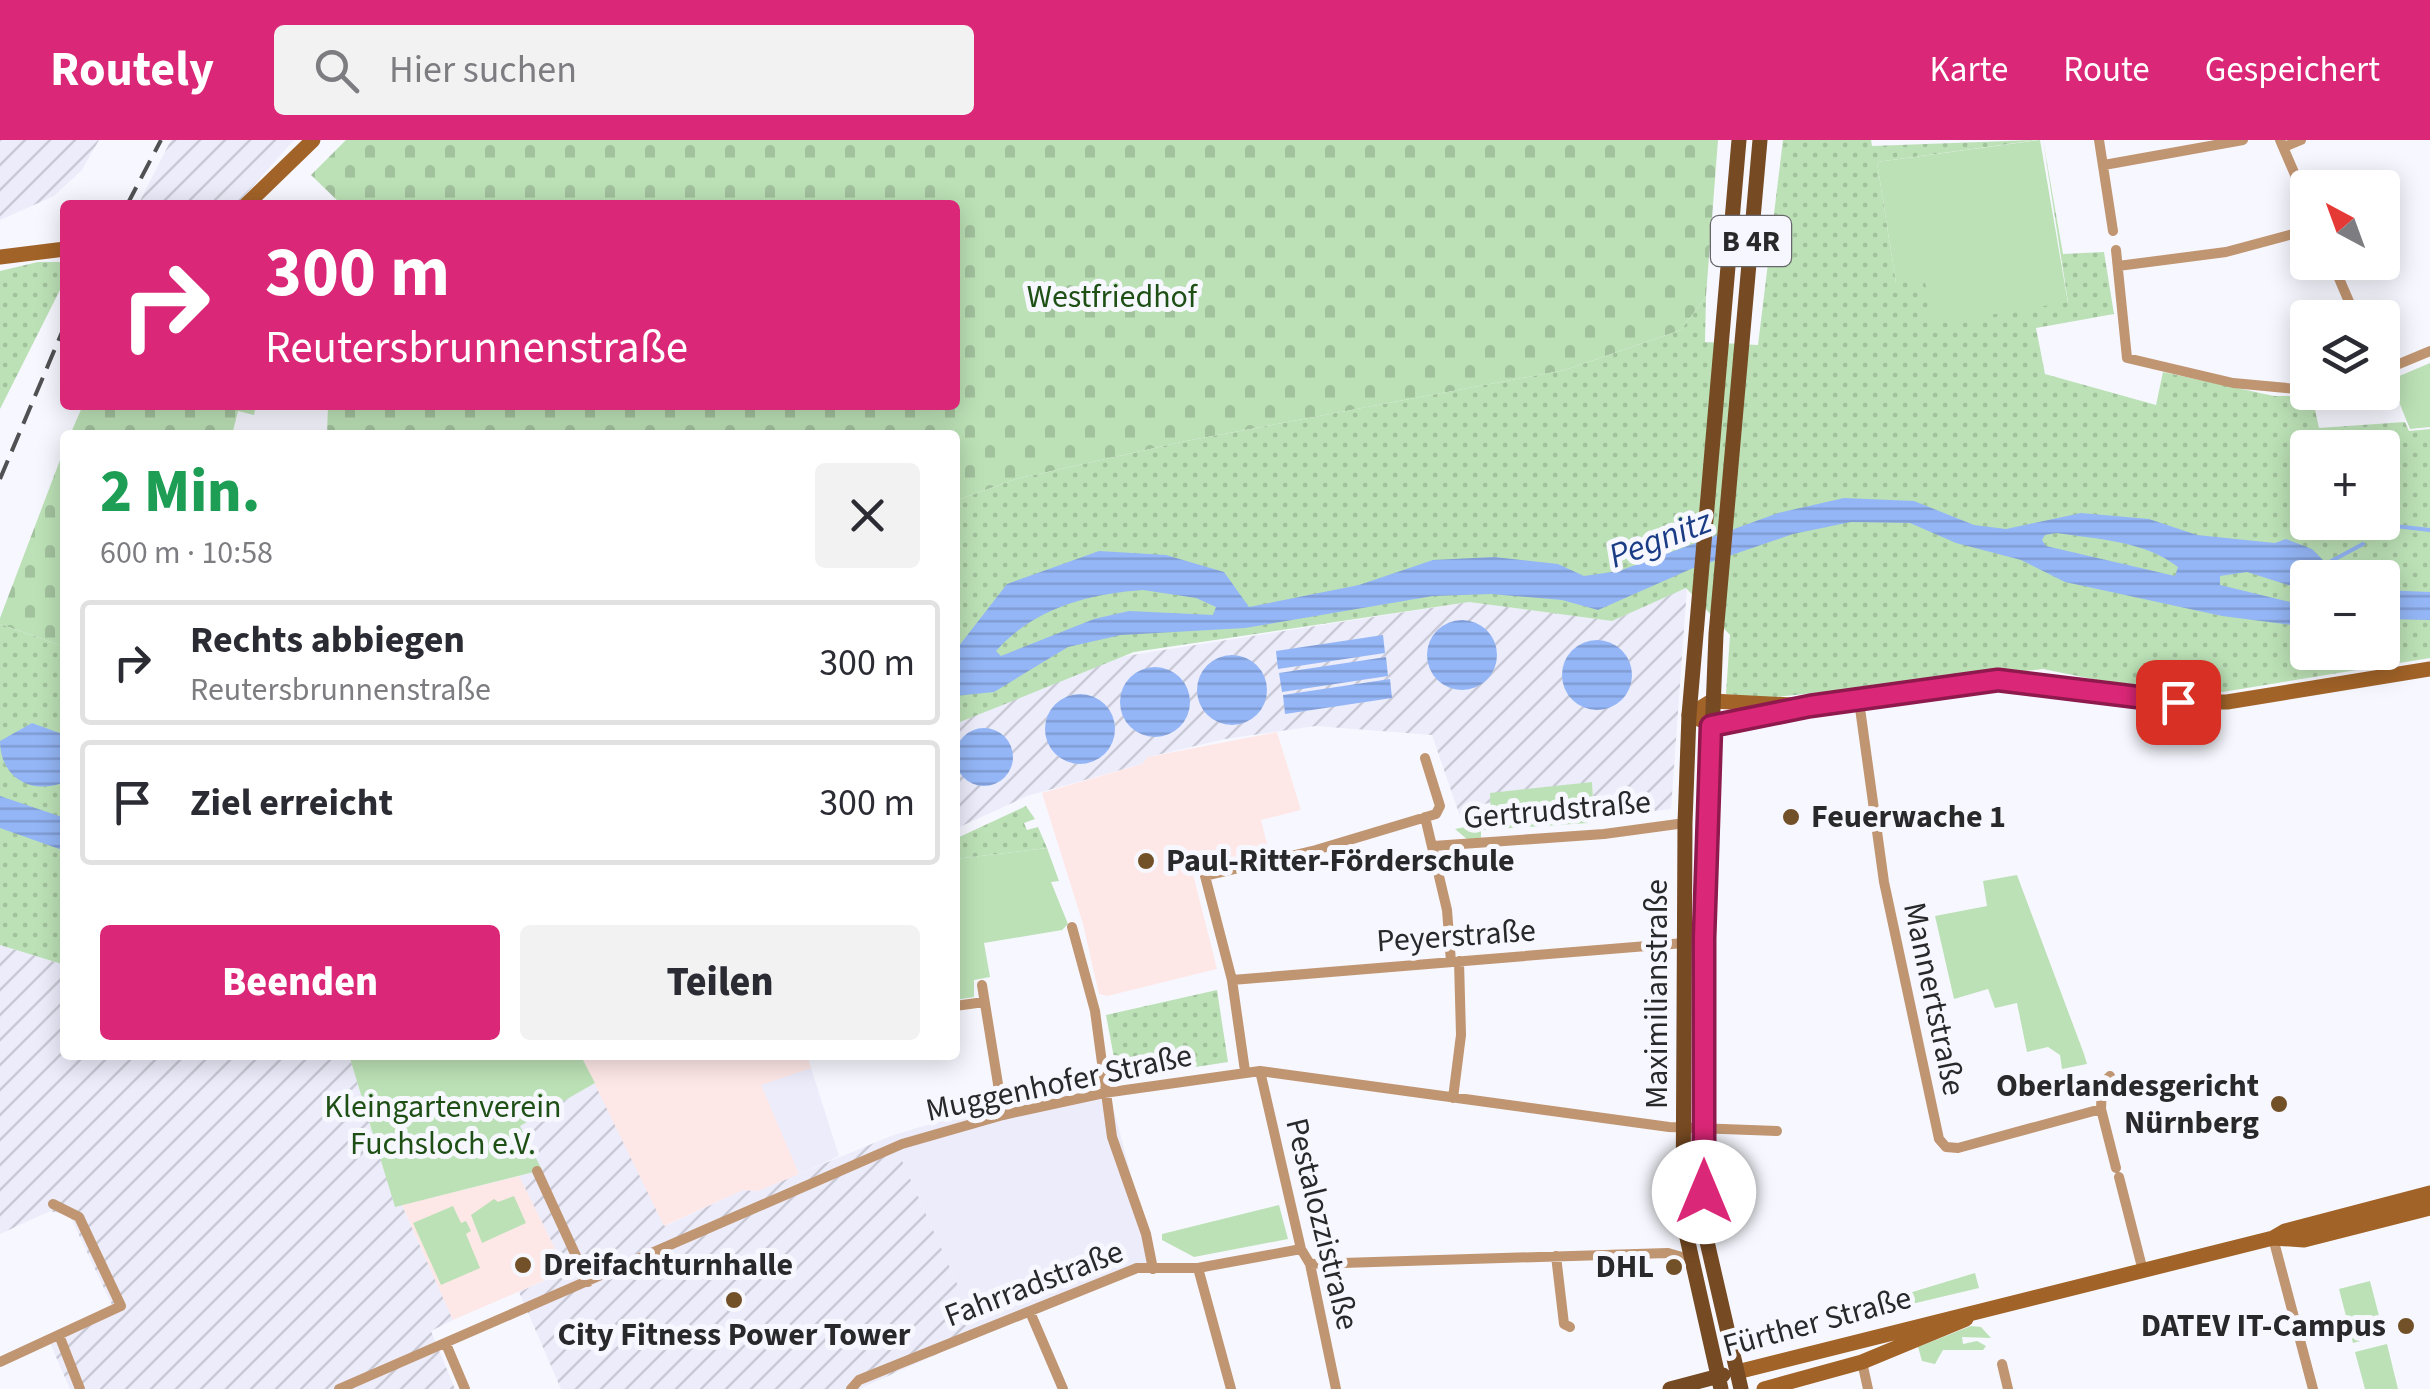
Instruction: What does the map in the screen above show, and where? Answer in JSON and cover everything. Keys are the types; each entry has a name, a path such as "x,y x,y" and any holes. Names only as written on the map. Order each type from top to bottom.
{"main road":[{"name":"B 4R","path":"1689,714 1739,140"},
{"name":"B 4R","path":"1711,726 1760,140"},
{"path":"251,200 309,142"},
{"path":"0,257 60,250"},
{"path":"1689,714 1711,726 1810,706 2008,679 2178,702 2227,702 2430,669"},
{"path":"1689,714 1712,702 1810,706"},
{"name":"Maximilianstraße","path":"1689,714 1684,1220 1719,1383"},
{"name":"Maximilianstraße","path":"1711,726 1704,1129 1707,1252 1741,1389"},
{"name":"Fürther Straße","path":"2274,1238 2284,1231 2430,1194"},
{"name":"Fürther Straße","path":"1670,1389 1719,1383 1737,1372 1917,1324 1979,1313 2274,1238 2304,1240 2430,1208"},
{"name":"Fürther Straße","path":"1764,1389 1862,1362 1979,1313"}],"street":[{"path":"2099,140 2113,231"},
{"path":"2104,166 2243,140"},
{"path":"2293,170 2282,144 2301,140"},
{"path":"2118,266 2226,252 2290,235"},
{"path":"2116,250 2127,358 2233,383 2290,388"},
{"path":"2400,364 2430,350"},
{"name":"Mannertstraße","path":"1859,701 1884,882 1939,1138 1946,1146 1958,1148 2101,1109"},
{"name":"Gertrudstraße","path":"1232,980 1205,876 1440,811 1424,758"},
{"path":"1425,818 1455,961 1460,1035 1454,1098"},
{"name":"Gertrudstraße","path":"1433,846 1604,834 1685,823"},
{"path":"1072,928 1095,1011 1112,1138 1146,1234 1153,1269"},
{"name":"Peyerstraße","path":"1232,980 1684,944"},
{"path":"1232,980 1245,1071"},
{"path":"982,985 1003,1115"},
{"path":"960,1005 984,1002"},
{"name":"Muggenhofer Straße","path":"340,1389 902,1144 1003,1115 1104,1093 1260,1071 1684,1128 1777,1132"},
{"name":"Pestalozzistraße","path":"1260,1071 1302,1248 1310,1264 1336,1389"},
{"path":"2110,1076 2102,1084 2101,1109 2144,1271"},
{"path":"536,1171 588,1282"},
{"path":"0,1362 121,1306 79,1216 54,1204"},
{"path":"2274,1238 2312,1389"},
{"name":"Fahrradstraße","path":"852,1388 859,1380 1137,1268 1198,1268 1302,1248"},
{"path":"1310,1264 1663,1254 1690,1259"},
{"path":"1556,1256 1561,1312 1564,1324 1570,1327"},
{"path":"1198,1268 1231,1389"},
{"path":"1030,1312 1063,1389"},
{"path":"58,1335 80,1389"},
{"path":"446,1344 465,1389"},
{"path":"1862,1362 1868,1389"},
{"path":"2002,1364 2008,1389"}],"shaded area":[{"path":"0,140 99,140 82,170 54,196 0,220"},
{"path":"171,140 294,140 240,200 141,200"},
{"path":"1687,587 1671,809 1595,819 1592,782 1490,794 1491,803 1482,804 1483,822 1463,825 1432,735 1316,726 1225,739 1148,757 1142,764 1027,796 960,827 960,722 1113,658 1469,602 1612,621"},
{"name":"Paul-Ritter-Förderschule","path":"1277,732 1301,810 1261,820 1269,852 1192,870 1217,969 1107,996 1099,994 1083,924 1042,793 1142,764 1148,757"},
{"path":"0,945 60,963 60,1060 351,1060 395,1206 402,1205 453,1320 431,1331 455,1389 70,1389 47,1336 112,1305 70,1216 50,1211 0,1234"},
{"path":"583,1060 809,1060 811,1068 761,1085 799,1174 758,1191 743,1190 664,1226"},
{"path":"811,1068 839,1156 799,1174 760,1084"},
{"path":"595,1083 665,1226 743,1190 758,1191 891,1136 980,1335 859,1389 561,1389 519,1292 566,1271 519,1176 541,1170 519,1126"},
{"path":"1108,1088 1145,1228 1150,1264 980,1335 891,1136 989,1106"},
{"path":"519,1176 566,1271 453,1320 402,1205"}],"green space":[{"name":"Westfriedhof","path":"346,140 1718,140 1706,296 1681,330 1565,370 1186,441 1016,479 960,499 960,430 327,430 328,410 960,410 960,200 337,200 311,175"},
{"path":"1783,140 1871,140 1872,146 2037,140 1877,162 1896,283 1924,278 1935,324 2068,302 2043,140 2063,254 2104,252 2114,314 2036,328 2045,374 2156,405 2163,372 2290,396 2290,410 2315,410 2319,428 2405,422 2409,431 2430,429 2430,658 2400,663 2400,560 2290,560 2290,670 2357,670 2186,698 2043,669 1766,698 1726,694 1730,635 1686,588 1612,621 1469,602 1134,652 960,722 960,499 1016,479 1186,441 1565,370 1681,330 1706,296 1705,342 1758,345"},
{"path":"2040,140 2068,303 1934,325 1896,283 1877,162"},
{"path":"38,262 60,262 60,290 0,409 0,271"},
{"path":"2430,363 2430,427 2410,429 2400,404 2400,376"},
{"path":"81,410 255,410 254,415 238,411 233,430 72,430"},
{"path":"60,460 60,645 0,624"},
{"path":"0,624 60,645 60,963 0,945"},
{"path":"1592,782 1594,813 1587,815 1588,823 1481,830 1481,839 1468,840 1455,829 1491,822 1490,793"},
{"path":"1026,806 1035,819 1024,823 1027,830 1038,827 1047,848 960,858 960,837"},
{"path":"1047,848 1059,881 1051,882 1068,924 1062,930 984,943 990,977 974,980 974,997 960,999 960,858"},
{"path":"2017,875 2087,1064 2062,1069 2060,1055 2048,1047 2027,1052 2017,1003 1995,1008 1988,989 1954,999 1935,916 1987,906 1983,881"},
{"path":"1217,990 1228,1062 1118,1079 1106,1015"},
{"name":"Kleingartenverein Fuchsloch e.V.","path":"351,1060 583,1060 595,1083 520,1126 542,1170 395,1207"},
{"path":"514,1196 526,1223 482,1243 471,1215 494,1199 498,1202"},
{"path":"1279,1205 1288,1239 1194,1257 1162,1240 1162,1234"},
{"path":"453,1206 461,1223 466,1221 471,1231 466,1234 480,1268 441,1285 413,1223"},
{"path":"1975,1273 1979,1288 1899,1307 1896,1297"},
{"path":"2370,1281 2384,1335 2353,1343 2339,1289"},
{"path":"1971,1326 1981,1327 1991,1338 1962,1337 1963,1344 1977,1341 1986,1346 1983,1350 1943,1350 1935,1364 1922,1361 1918,1347"},
{"path":"2387,1344 2398,1389 2365,1389 2355,1352"}],"water":[{"path":"1844,498 1914,501 1974,525 2006,529 2081,513 2149,519 2197,535 2275,543 2286,539 2312,549 2323,560 2290,560 2290,586 2247,572 2220,576 2220,585 2290,602 2290,625 2222,616 2065,582 2021,560 1956,543 1910,523 1851,522 1793,534 1691,569 1598,610 1562,600 1491,594 1433,596 1245,628 1121,635 1068,647 994,692 960,695 960,645 1007,584 1099,551 1166,555 1224,572 1249,607 1359,585 1433,560 1494,557 1558,564 1584,576 1619,571 1778,513","holes":["2056,533 2136,546 2178,567 2175,576 2046,546 2042,540 2045,535","1143,590 1196,598 1216,607 1213,615 1129,611 1094,619 1001,656 996,651 1045,614 1102,595"]},
{"path":"2400,591 2430,592 2430,620 2400,619"},
{"path":"1462,620 1487,630 1497,655 1487,680 1462,690 1437,680 1427,655 1437,630"},
{"path":"1383,635 1385,653 1278,669 1276,651"},
{"path":"1597,640 1622,650 1632,675 1622,700 1597,710 1572,700 1562,675 1572,650"},
{"path":"1232,655 1257,665 1267,690 1257,715 1232,725 1207,715 1197,690 1207,665"},
{"path":"1386,657 1388,676 1282,692 1279,673"},
{"path":"1155,667 1180,677 1190,702 1180,727 1155,737 1130,727 1120,702 1130,677"},
{"path":"1390,679 1392,698 1285,714 1283,695"},
{"path":"1080,694 1105,704 1115,729 1105,754 1080,764 1055,754 1045,729 1055,704"},
{"path":"32,723 60,733 60,784 40,787 20,780 5,765 0,741"},
{"path":"973,730 995,730 1011,746 1011,768 995,784 973,784 960,772 960,742"},
{"path":"0,796 60,816 60,849 0,828"}],"waterway":[{"path":"2400,527 2430,530"},
{"path":"2333,560 2363,544"}],"railway":[{"path":"130,200 161,140"},
{"path":"0,479 60,337"}],"place":[{"name":"Feuerwache 1","path":"1791,817"},
{"name":"Paul-Ritter-Förderschule","path":"1146,861"},
{"name":"Oberlandesgericht Nürnberg","path":"2279,1104"},
{"name":"Dreifachturnhalle","path":"523,1265"},
{"name":"DHL","path":"1674,1267"},
{"name":"City Fitness Power Tower","path":"734,1300"},
{"name":"DATEV IT-Campus","path":"2406,1326"}],"route":[{"path":"1704,1192 1704,938 1711,726 1788,714 1810,706 1998,680 2178,702"}],"water label":[{"name":"Pegnitz","path":"1660,539"}]}
